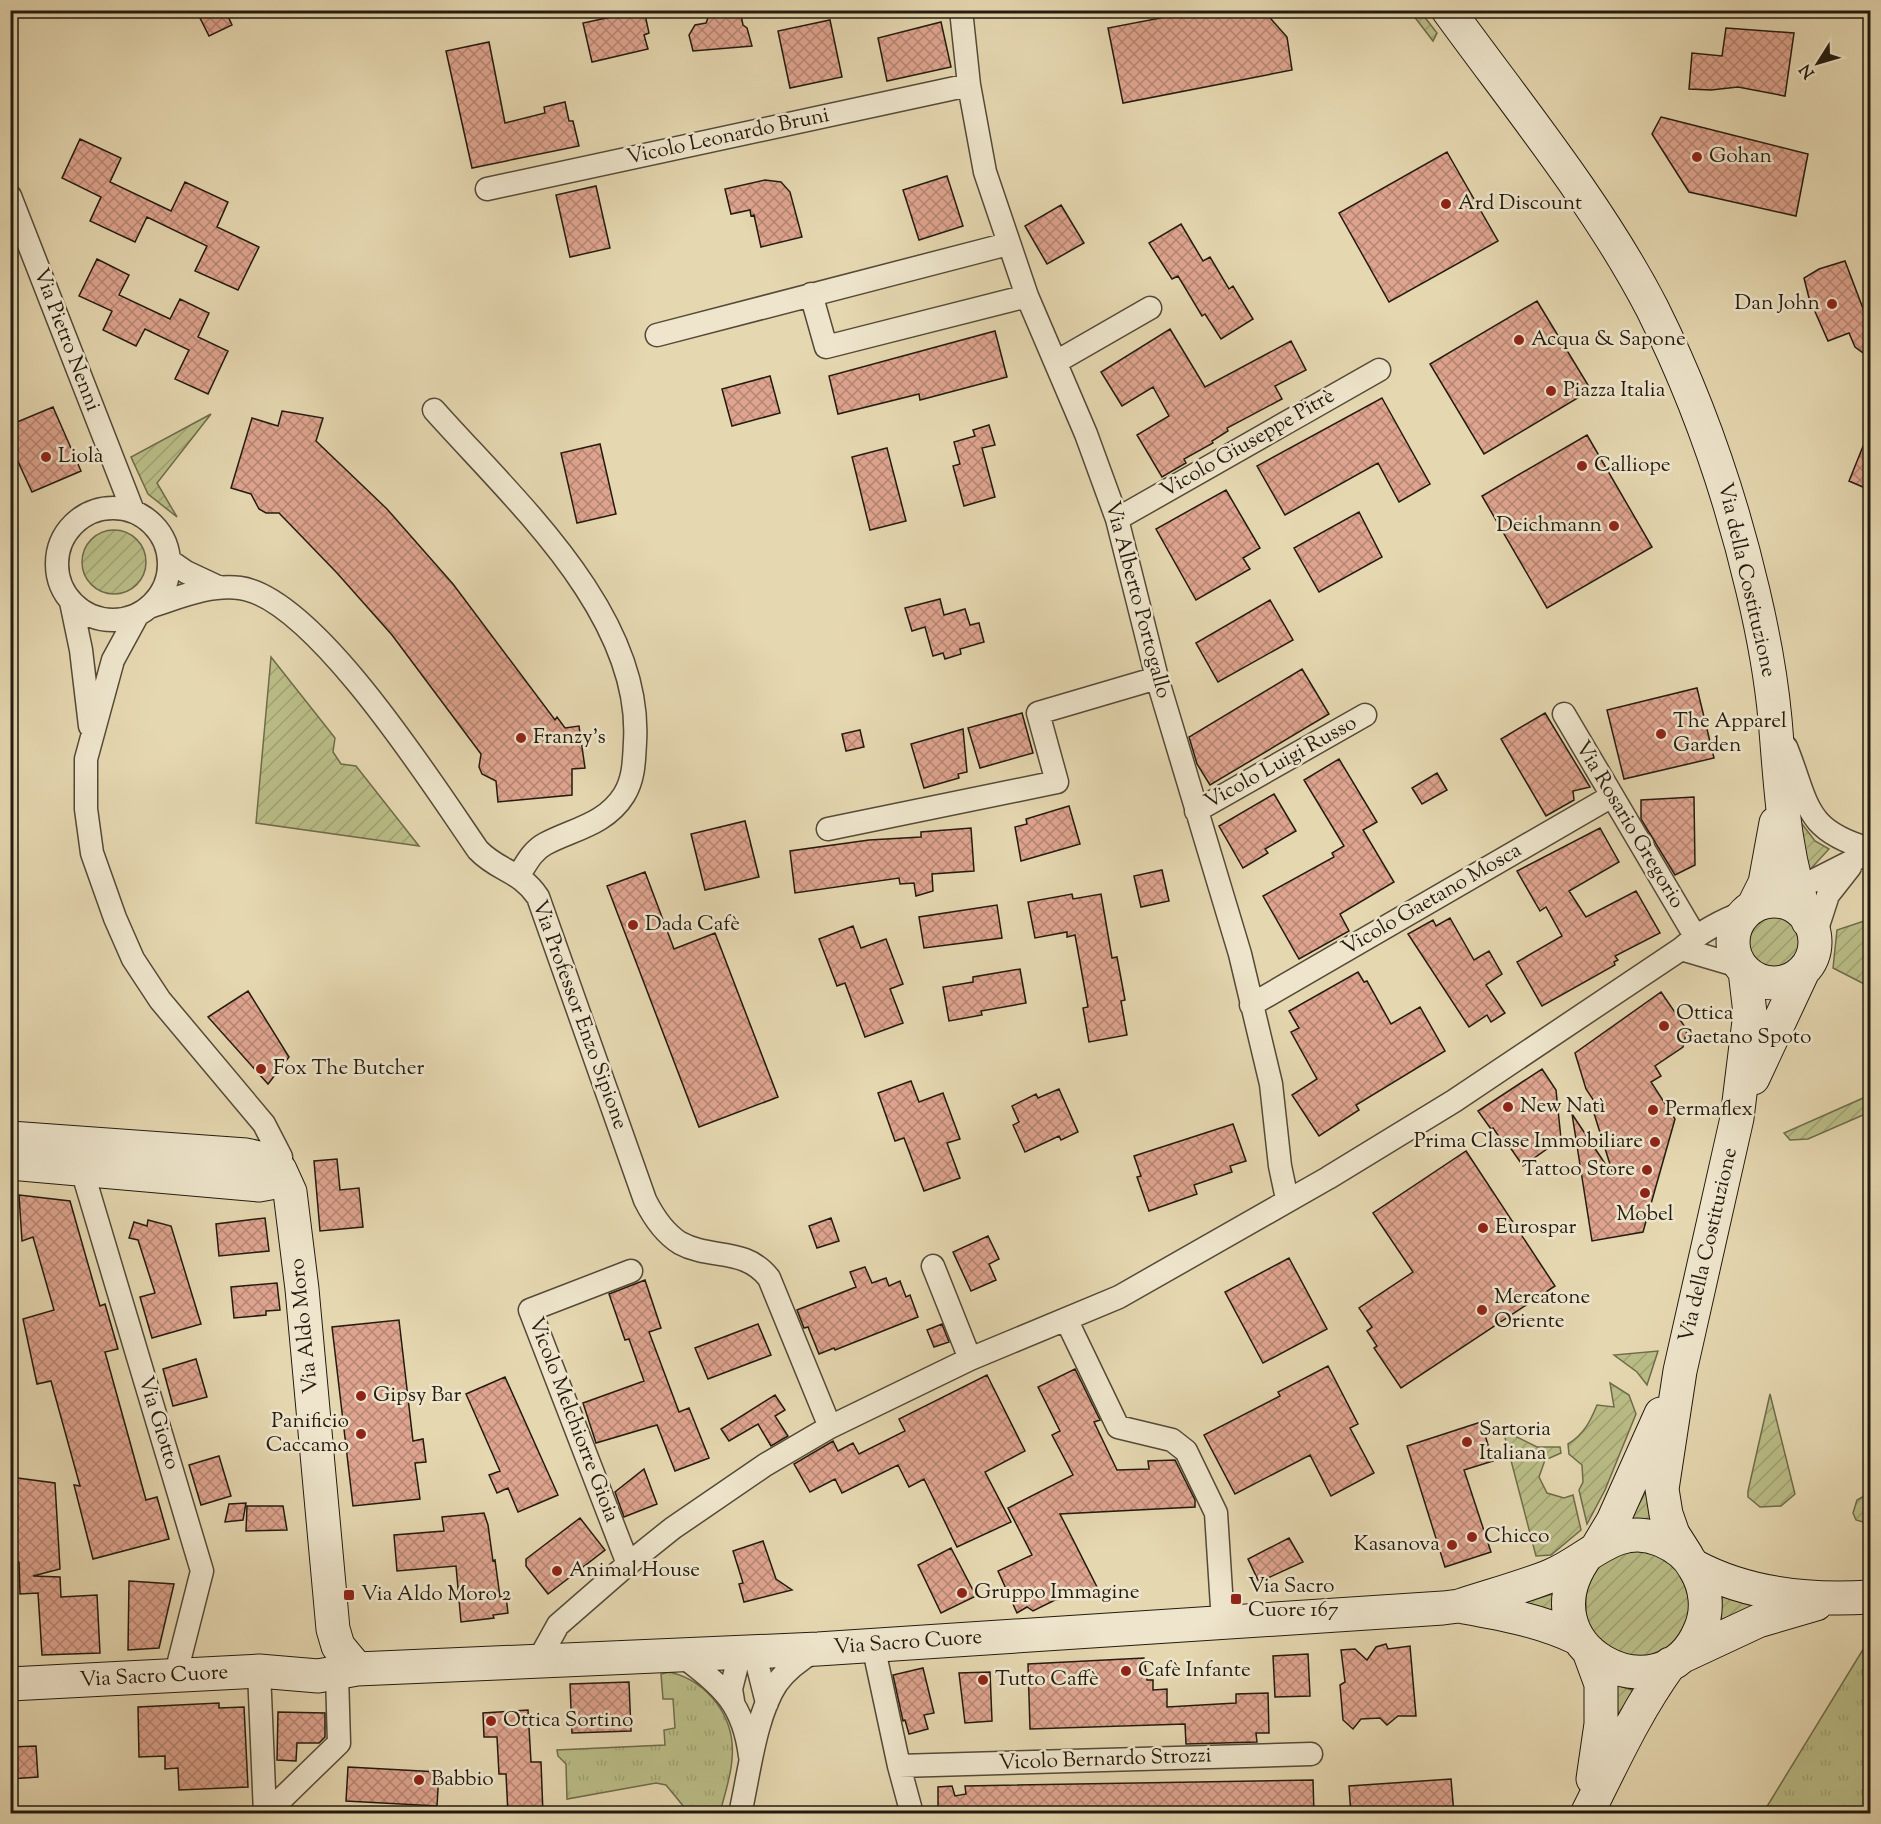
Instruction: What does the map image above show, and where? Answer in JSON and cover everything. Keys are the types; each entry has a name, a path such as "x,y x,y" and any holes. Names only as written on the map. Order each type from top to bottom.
{"main road":[{"name":"Via della Costituzione","path":"1448,10 1613,242 1652,308 1677,361 1718,463 1738,527 1768,658 1780,794"},
{"path":"1767,903 1765,883 1772,856 1780,794"},
{"path":"1767,903 1780,794"},
{"path":"1737,1118 1762,1056 1814,949 1811,930 1767,903"},
{"path":"1737,1118 1750,1013 1743,969 1733,944 1739,921 1767,903"},
{"path":"1743,969 1754,978 1774,983 1795,978 1803,970"},
{"name":"Via della Costituzione","path":"1680,1371 1737,1118"},
{"path":"10,1138 268,1164 270,1183 260,1185 10,1163"},
{"name":"Via Aldo Moro","path":"268,1164 291,1192 333,1629"},
{"path":"1588,1810 1601,1724 1601,1684 1570,1622 1568,1604 1573,1578 1592,1551 1641,1462 1680,1371"},
{"path":"1588,1810 1625,1734 1647,1696 1675,1660 1692,1644 1705,1614 1701,1581 1673,1534 1666,1514 1662,1489 1680,1371"},
{"path":"1459,1606 1552,1575 1615,1538 1634,1534 1653,1537 1671,1544 1690,1561 1721,1580 1762,1592 1832,1599 1870,1597"},
{"path":"1459,1606 1513,1615 1555,1628 1584,1646 1604,1664 1637,1673 1675,1660 1758,1621 1832,1599"},
{"name":"Via Sacro Cuore","path":"10,1684 259,1671 318,1676 347,1672 538,1661 746,1653 1366,1615 1459,1606"},
{"path":"333,1629 347,1672"},
{"path":"298,1673 321,1654 333,1629"}],"street":[{"name":"Via Alberto Portogallo","path":"960,10 969,85 985,172 1027,297 1056,362 1117,519 1157,678 1239,954 1271,1084 1280,1166 1287,1199"},
{"name":"Vicolo Leonardo Bruni","path":"487,189 969,85"},
{"name":"Via Pietro Nenni","path":"10,196 133,511"},
{"path":"657,335 1008,244"},
{"path":"811,294 826,347 1027,297"},
{"path":"1056,362 1150,308"},
{"name":"Vicolo Giuseppe Pitrè","path":"1117,519 1379,370"},
{"path":"434,410 543,532 584,584 609,626 625,665 631,693 636,728 634,762 625,794 610,812 591,825 544,844 530,856 519,875"},
{"path":"100,508 109,451"},
{"path":"218,587 144,611 120,621 102,620 85,613 71,602 62,588 57,571 57,555 62,539 72,525 85,514 100,508 117,507 133,511 152,522 165,540 170,561 168,578 162,593 144,611 113,660 91,737 86,759 86,809 92,853 128,949 160,1000 264,1124 281,1157 268,1164"},
{"path":"170,561 186,572 218,587"},
{"name":"Via Professor Enzo Sipione","path":"218,587 243,588 271,599 316,637 376,705 478,850 487,860 519,875 538,897 645,1200 653,1215 677,1241 690,1247 747,1258 760,1267 769,1278 830,1427"},
{"path":"71,602 81,650 91,737"},
{"path":"828,829 1057,782 1038,713 1157,678"},
{"name":"Via Rosario Gregorio","path":"1564,714 1612,795 1688,943"},
{"name":"Vicolo Luigi Russo","path":"1196,811 1365,715"},
{"path":"1775,719 1804,801 1816,820 1846,842 1868,852"},
{"name":"Vicolo Gaetano Mosca","path":"1251,1005 1612,795"},
{"path":"538,1661 558,1624 628,1564 725,1491 830,1427 969,1359 1119,1297 1454,1101 1723,919 1767,903 1868,852"},
{"path":"1811,930 1839,877 1868,852"},
{"path":"1688,943 1743,969"},
{"name":"Via Giotto","path":"82,1170 202,1571 175,1677"},
{"path":"933,1266 969,1359"},
{"name":"Vicolo Melchiorre Gioia","path":"628,1564 530,1310 631,1271"},
{"path":"1066,1319 1118,1427 1173,1440 1186,1451 1216,1513 1222,1623"},
{"path":"873,1645 899,1766 912,1814"},
{"path":"740,1814 767,1703 777,1683 788,1670 818,1649"},
{"path":"746,1653 763,1684 767,1703"},
{"path":"746,1653 731,1689 733,1701 748,1738 751,1763"},
{"path":"680,1654 719,1684 733,1701"},
{"path":"259,1671 265,1814"},
{"path":"265,1814 339,1743 347,1672"},
{"name":"Vicolo Bernardo Strozzi","path":"899,1766 1311,1754"}],"green space":[{"path":"1410,11 1420,11 1437,33 1433,41"},
{"path":"211,414 157,483 177,517 148,494 131,457"},
{"path":"108,530 120,530 137,539 144,550 146,562 144,574 137,585 120,594 108,594 96,589 87,580 82,568 82,556 87,544 96,535"},
{"path":"271,657 335,738 333,752 341,764 356,766 419,846 256,823"},
{"path":"1799,820 1815,841 1829,849 1804,876"},
{"path":"1775,916 1786,918 1795,924 1801,933 1803,944 1801,955 1795,964 1786,970 1775,972 1764,970 1755,964 1749,955 1747,944 1749,933 1755,924 1764,918"},
{"path":"1870,919 1870,987 1833,968 1837,930"},
{"path":"1870,1095 1870,1112 1808,1139 1790,1140 1784,1133"},
{"path":"1658,1351 1647,1385 1637,1372 1614,1355"},
{"path":"1610,1383 1629,1395 1636,1414 1605,1490 1587,1524 1579,1490 1583,1482 1582,1465 1569,1454 1568,1444 1586,1427 1597,1405 1614,1407"},
{"path":"1770,1394 1795,1494 1781,1506 1760,1507 1748,1497 1748,1491"},
{"path":"1503,1430 1537,1447 1560,1447 1561,1453 1545,1460 1539,1477 1547,1493 1564,1498 1573,1495 1581,1530 1551,1555 1536,1556"},
{"path":"1653,1471 1656,1522 1629,1521 1643,1497"},
{"path":"1870,1496 1870,1524 1856,1520 1853,1513 1857,1500"},
{"path":"1644,1550 1660,1556 1682,1574 1688,1586 1689,1612 1677,1641 1663,1651 1638,1657 1618,1654 1594,1636 1586,1622 1589,1580 1601,1564 1610,1558"},
{"path":"1556,1593 1555,1616 1515,1605"},
{"path":"1722,1595 1765,1606 1720,1620"},
{"path":"1870,1638 1870,1813 1763,1813"},
{"path":"670,1672 697,1684 708,1693 724,1716 729,1730 732,1744 731,1766 720,1813 689,1813 666,1785 656,1783 567,1799 566,1764 558,1756 557,1750 665,1745 664,1730 675,1728 673,1699 663,1699 661,1674"},
{"path":"1613,1684 1635,1691 1616,1718"}],"building":[{"path":"196,10 225,10 232,25 209,36"},
{"path":"644,10 649,33 644,35 648,49 592,62 583,23"},
{"path":"711,10 740,10 743,25 747,28 752,46 693,51 689,35 695,25 706,23"},
{"path":"1202,10 1263,10 1287,37 1292,70 1123,103 1108,28"},
{"path":"830,20 842,77 790,88 778,31"},
{"path":"941,22 951,67 887,81 878,38"},
{"path":"1726,28 1794,33 1785,96 1738,87 1711,90 1689,89 1692,53 1722,56"},
{"path":"489,42 505,123 545,113 544,107 565,102 569,121 573,121 579,146 472,168 446,51"},
{"path":"1661,117 1808,154 1796,216 1689,192 1652,134"},
{"path":"80,139 121,158 110,182 171,211 185,182 228,202 217,227 259,247 238,290 195,271 207,246 147,217 135,242 90,221 101,197 62,178"},
{"path":"1447,152 1498,241 1389,302 1339,213"},
{"path":"947,176 963,226 919,240 903,190"},
{"path":"765,180 781,182 790,192 802,237 761,247 754,215 751,216 750,210 731,214 725,189"},
{"path":"596,186 610,248 570,257 556,195"},
{"path":"1061,205 1084,243 1047,264 1025,226"},
{"path":"1181,224 1203,261 1210,257 1229,289 1233,286 1253,319 1221,339 1205,314 1202,316 1178,276 1172,279 1149,243"},
{"path":"97,259 129,275 119,295 170,319 180,299 209,313 198,337 228,351 208,394 175,379 189,350 145,329 136,346 103,330 112,311 79,296"},
{"path":"1845,261 1870,327 1870,358 1855,347 1849,333 1828,341 1809,298 1804,278 1819,269"},
{"path":"1537,301 1591,390 1484,454 1430,364"},
{"path":"1170,329 1205,387 1291,341 1306,370 1275,386 1282,399 1227,428 1228,431 1212,441 1213,443 1184,459 1186,463 1162,477 1137,435 1169,416 1153,387 1122,406 1101,372"},
{"path":"995,331 1007,377 920,400 919,394 838,414 829,376"},
{"path":"770,376 780,413 732,426 722,389"},
{"path":"1382,398 1430,484 1399,502 1378,463 1285,515 1257,466"},
{"name":"Liolà","path":"53,407 81,471 32,492 10,444 10,425"},
{"path":"282,411 323,418 316,441 387,509 453,584 555,720 557,717 565,728 579,726 585,768 572,769 572,795 498,802 496,781 482,774 479,767 481,754 392,635 279,513 266,513 259,509 251,494 231,488 252,418 278,426"},
{"path":"989,425 995,445 982,448 995,497 964,506 953,466 960,464 954,442 975,436 973,430"},
{"path":"1870,429 1870,490 1849,481"},
{"path":"1587,435 1652,547 1547,608 1482,496"},
{"path":"600,444 616,514 577,523 561,453"},
{"path":"887,448 906,521 870,530 852,457"},
{"path":"1226,490 1260,548 1243,558 1250,569 1196,600 1156,529"},
{"path":"1359,512 1382,557 1319,592 1294,548"},
{"path":"940,599 944,615 965,609 970,625 979,623 984,642 960,649 961,654 945,659 943,653 933,656 925,627 912,631 905,608"},
{"path":"1270,600 1293,640 1218,682 1196,643"},
{"path":"1302,669 1329,714 1210,785 1197,764 1189,737"},
{"name":"The Apparel Garden","path":"1697,688 1714,758 1624,779 1607,710"},
{"path":"1022,713 1033,753 980,768 968,728"},
{"path":"1545,713 1590,787 1573,791 1574,800 1546,816 1501,739"},
{"path":"963,729 967,772 958,774 959,778 924,788 911,744"},
{"path":"860,730 864,747 846,751 842,734"},
{"path":"1339,759 1377,822 1363,830 1394,882 1340,914 1349,931 1299,959 1263,896 1334,857 1332,853 1344,846 1304,780"},
{"path":"1437,773 1447,790 1422,804 1412,788"},
{"path":"1274,794 1296,831 1265,849 1268,853 1243,868 1219,826"},
{"path":"1694,797 1695,865 1675,875 1641,819 1641,800"},
{"path":"1069,806 1080,844 1021,861 1015,827 1027,824 1026,819"},
{"path":"745,821 759,877 705,890 691,834"},
{"path":"971,828 974,871 932,874 933,891 916,896 914,883 900,884 899,878 795,893 790,851 869,840 921,837 921,832"},
{"path":"1600,828 1619,862 1569,891 1586,917 1636,891 1660,933 1615,956 1618,960 1614,962 1615,965 1542,1006 1517,962 1562,936 1546,907 1540,911 1517,871"},
{"path":"1162,870 1169,901 1141,907 1134,876"},
{"path":"645,872 674,949 715,933 778,1097 699,1127 607,886"},
{"path":"1072,894 1073,899 1101,894 1112,958 1117,957 1125,1000 1121,1001 1127,1035 1089,1042 1083,1008 1088,1007 1075,935 1067,937 1067,932 1035,938 1028,902"},
{"path":"997,905 1002,938 924,948 919,917"},
{"path":"1450,918 1474,960 1489,951 1502,974 1486,985 1505,1013 1491,1022 1487,1015 1469,1027 1408,934 1433,920 1436,926"},
{"path":"853,926 861,948 886,939 903,984 890,989 903,1023 865,1037 845,983 837,986 819,939"},
{"path":"1020,969 1026,1003 981,1011 982,1015 949,1021 943,987 973,982 973,977"},
{"path":"1358,972 1364,982 1367,981 1391,1024 1420,1007 1445,1051 1356,1105 1359,1110 1319,1136 1292,1095 1317,1079 1291,1032 1299,1028 1289,1011"},
{"path":"248,991 289,1057 268,1084 208,1017"},
{"path":"1661,992 1687,1030 1683,1047 1655,1066 1661,1076 1651,1082 1675,1119 1643,1232 1592,1241 1572,1114 1614,1177 1592,1107 1596,1104 1586,1089 1575,1053"},
{"path":"1542,1069 1556,1090 1561,1139 1523,1166 1507,1143 1505,1145 1478,1111"},
{"path":"911,1081 919,1102 943,1093 960,1139 947,1143 960,1178 924,1191 904,1138 895,1141 878,1093"},
{"path":"1059,1089 1078,1132 1061,1140 1059,1136 1025,1152 1013,1125 1019,1122 1012,1106 1036,1094 1038,1098"},
{"path":"1233,1124 1246,1161 1230,1166 1232,1172 1194,1185 1197,1194 1149,1211 1137,1177 1141,1176 1134,1156"},
{"path":"1466,1151 1555,1286 1401,1388 1374,1348 1377,1346 1367,1331 1372,1327 1359,1308 1413,1272 1373,1213"},
{"path":"337,1159 340,1190 359,1188 363,1227 320,1231 314,1161"},
{"path":"19,1195 70,1201 100,1306 105,1304 118,1349 105,1352 146,1500 157,1497 169,1539 93,1559 74,1485 80,1486 51,1381 37,1384 23,1319 54,1310 33,1237 22,1241"},
{"path":"265,1218 269,1251 219,1256 216,1224"},
{"path":"831,1218 839,1241 817,1248 809,1226"},
{"path":"148,1220 171,1226 201,1324 152,1338 140,1297 155,1293 138,1240 129,1238 134,1222 147,1226"},
{"path":"988,1236 999,1259 989,1264 996,1280 971,1291 953,1252"},
{"path":"1289,1258 1327,1329 1263,1363 1225,1292"},
{"path":"865,1267 872,1283 886,1278 889,1286 900,1281 906,1297 910,1295 918,1317 835,1350 834,1348 819,1354 808,1327 804,1328 797,1310 856,1287 850,1272"},
{"path":"645,1280 661,1328 649,1332 679,1412 689,1408 709,1458 675,1471 657,1425 596,1443 583,1403 644,1381 629,1339 625,1340 609,1294"},
{"path":"277,1283 280,1310 266,1311 266,1315 234,1318 231,1287"},
{"path":"399,1320 413,1441 423,1439 426,1462 415,1463 420,1499 353,1506 332,1327"},
{"path":"758,1324 771,1355 708,1379 695,1348"},
{"path":"942,1324 949,1342 934,1347 927,1330"},
{"path":"196,1359 207,1397 173,1406 163,1369"},
{"path":"1328,1366 1358,1424 1350,1428 1374,1473 1331,1496 1310,1455 1235,1494 1204,1435 1280,1396 1278,1392"},
{"path":"1075,1369 1100,1420 1094,1422 1117,1470 1149,1469 1148,1461 1175,1460 1195,1500 1195,1507 1060,1514 1100,1593 1055,1600 1033,1611 1027,1607 1017,1613 998,1571 1032,1555 1008,1508 1073,1475 1052,1435 1060,1431 1038,1387"},
{"path":"987,1375 1025,1451 985,1472 1011,1522 957,1547 924,1479 909,1487 898,1465 842,1493 835,1479 810,1492 794,1464 833,1441 838,1451 853,1443 859,1454 905,1431 899,1419"},
{"path":"505,1377 558,1495 518,1512 508,1488 497,1493 489,1475 500,1471 466,1394"},
{"path":"775,1395 785,1410 775,1416 788,1436 771,1446 758,1424 729,1441 721,1429"},
{"path":"1481,1422 1493,1461 1464,1470 1491,1552 1445,1567 1407,1446"},
{"path":"219,1456 231,1496 201,1505 189,1465"},
{"path":"644,1469 657,1504 624,1517 615,1492"},
{"path":"10,1477 55,1483 60,1569 33,1576 60,1577 61,1597 97,1595 100,1653 42,1655 38,1593 20,1594 19,1562 10,1562"},
{"path":"246,1503 243,1520 225,1522 229,1504"},
{"path":"247,1506 283,1506 287,1530 246,1531"},
{"path":"484,1513 493,1561 495,1560 500,1597 506,1596 508,1613 493,1615 494,1618 461,1622 456,1566 397,1571 394,1535 444,1531 442,1517"},
{"path":"580,1518 605,1550 548,1594 526,1566 526,1559"},
{"path":"1289,1538 1303,1562 1259,1582 1248,1559"},
{"path":"763,1541 776,1579 792,1590 744,1602 739,1584 743,1583 733,1551"},
{"path":"951,1548 976,1596 941,1613 918,1565"},
{"path":"129,1581 174,1584 159,1648 128,1650"},
{"path":"1386,1644 1388,1649 1410,1646 1416,1716 1398,1716 1387,1725 1380,1718 1361,1719 1353,1729 1343,1720 1340,1685 1345,1682 1341,1650 1355,1649 1367,1660 1376,1647"},
{"path":"1308,1654 1310,1696 1275,1697 1273,1656"},
{"path":"1144,1658 1147,1680 1153,1680 1153,1690 1167,1689 1167,1707 1236,1703 1236,1694 1268,1693 1269,1733 1256,1733 1257,1742 1186,1744 1185,1724 1030,1729 1028,1664"},
{"path":"923,1668 934,1713 924,1715 928,1729 909,1734 905,1720 903,1721 893,1675"},
{"path":"990,1672 992,1721 965,1723 959,1673"},
{"path":"629,1682 631,1731 572,1733 570,1684"},
{"path":"219,1703 219,1708 244,1707 248,1787 179,1790 178,1768 165,1769 165,1756 139,1757 138,1707"},
{"path":"528,1710 531,1762 541,1762 543,1814 508,1814 506,1774 499,1774 497,1737 484,1737 483,1713"},
{"path":"278,1712 325,1713 325,1737 319,1743 297,1743 296,1761 277,1760"},
{"path":"36,1746 38,1777 10,1779 10,1747"},
{"path":"348,1767 439,1772 437,1806 346,1801"},
{"path":"1451,1779 1454,1814 1351,1814 1349,1786"},
{"path":"1313,1780 1314,1814 938,1814 938,1787 952,1786 955,1796 966,1794 965,1786"}],"place":[{"name":"Gohan","path":"1697,157"},
{"name":"Ard Discount","path":"1446,204"},
{"name":"Dan John","path":"1832,304"},
{"name":"Acqua & Sapone","path":"1519,340"},
{"name":"Piazza Italia","path":"1551,391"},
{"name":"Liolà","path":"46,457"},
{"name":"Calliope","path":"1582,466"},
{"name":"Deichmann","path":"1614,526"},
{"name":"The Apparel Garden","path":"1661,734"},
{"name":"Franzy's","path":"521,738"},
{"name":"Dada Cafè","path":"633,925"},
{"name":"Ottica Gaetano Spoto","path":"1664,1026"},
{"name":"Fox The Butcher","path":"261,1069"},
{"name":"New Natì","path":"1508,1107"},
{"name":"Permaflex","path":"1653,1110"},
{"name":"Prima Classe Immobiliare","path":"1655,1142"},
{"name":"Tattoo Store","path":"1647,1170"},
{"name":"Mobel","path":"1645,1193"},
{"name":"Eurospar","path":"1483,1228"},
{"name":"Mercatone Oriente","path":"1482,1310"},
{"name":"Gipsy Bar","path":"361,1396"},
{"name":"Panificio Caccamo","path":"361,1434"},
{"name":"Sartoria Italiana","path":"1467,1442"},
{"name":"Chicco","path":"1472,1537"},
{"name":"Kasanova","path":"1452,1545"},
{"name":"Animal House","path":"557,1571"},
{"name":"Gruppo Immagine","path":"962,1593"},
{"name":"Via Aldo Moro 2","path":"349,1595"},
{"name":"Via Sacro Cuore 167","path":"1236,1599"},
{"name":"Cafè Infante","path":"1126,1671"},
{"name":"Tutto Caffè","path":"983,1680"},
{"name":"Ottica Sortino","path":"491,1721"},
{"name":"Babbio","path":"419,1780"}]}
